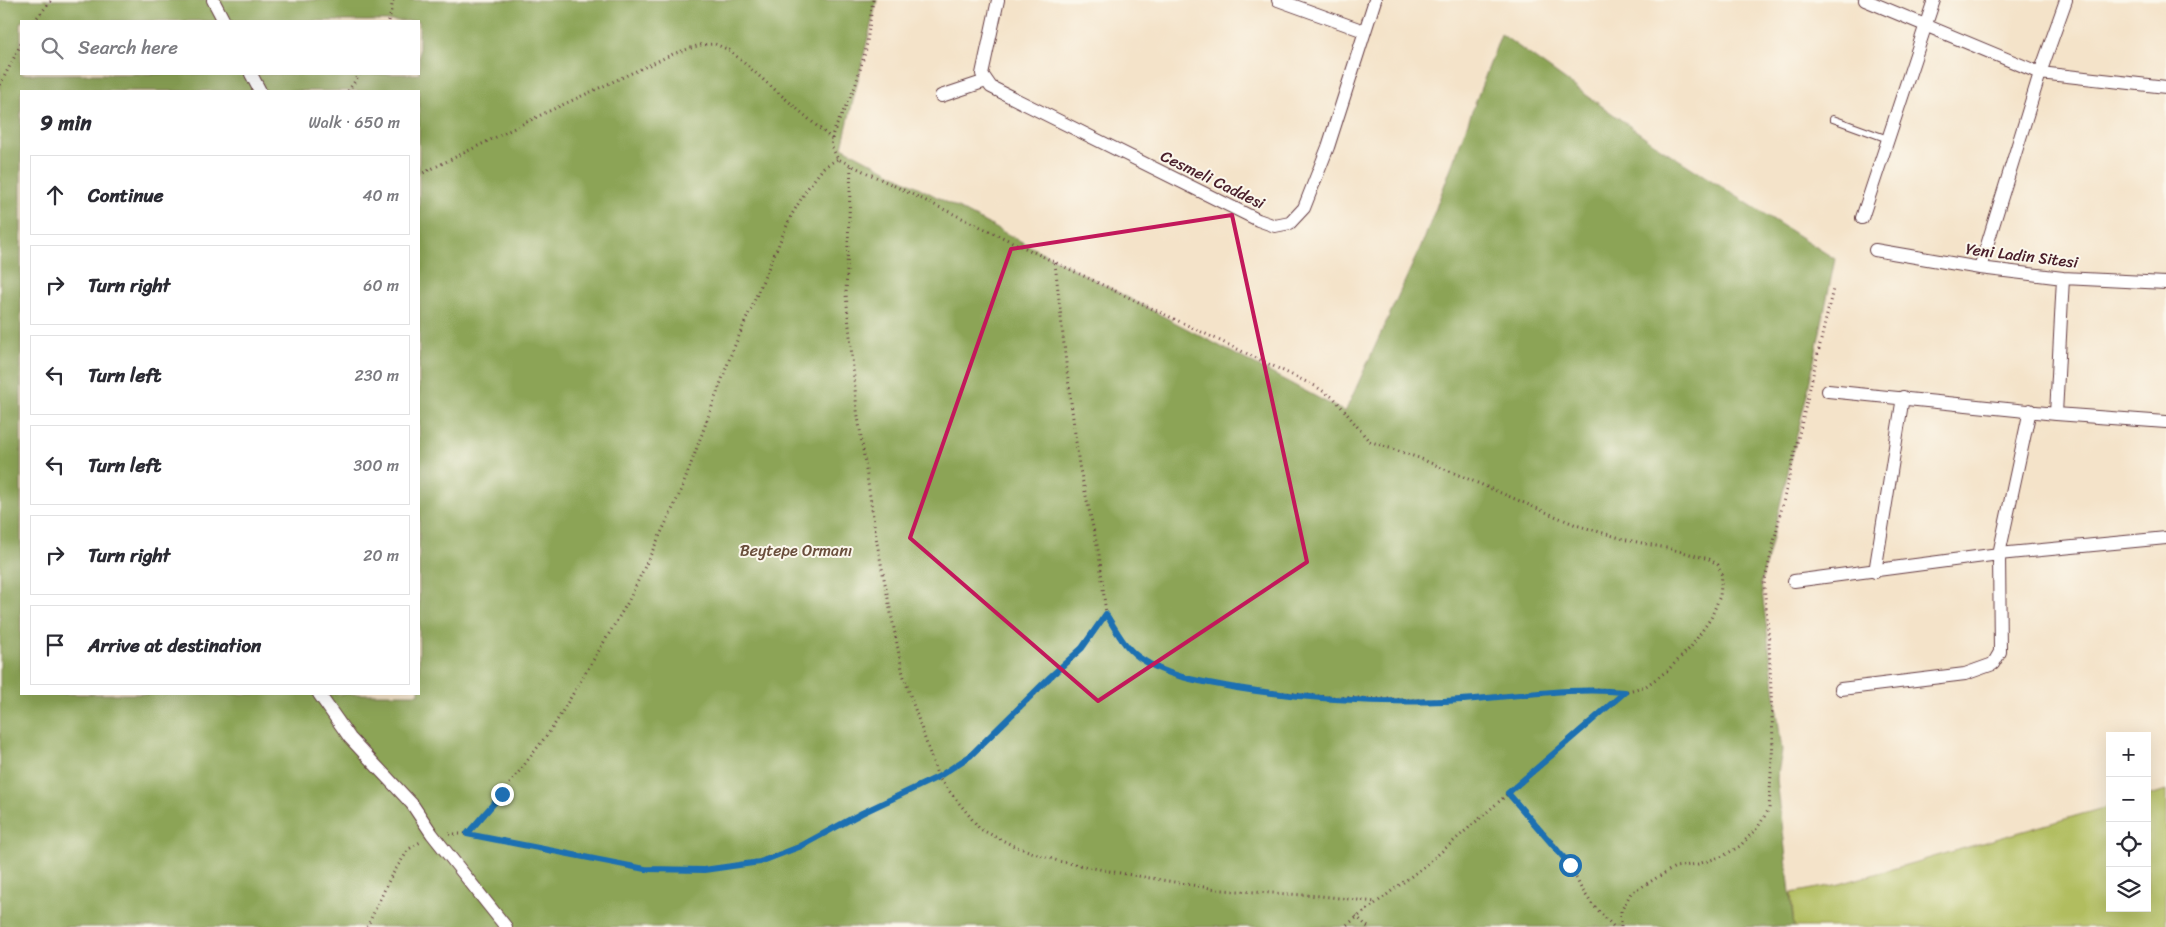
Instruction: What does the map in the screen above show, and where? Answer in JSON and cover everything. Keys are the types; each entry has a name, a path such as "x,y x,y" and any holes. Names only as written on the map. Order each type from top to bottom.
{"street":[{"path":"213,0 223,20"},
{"path":"941,96 986,81 982,74 998,0"},
{"path":"1278,0 1364,31"},
{"name":"Cesmeli Caddesi","path":"986,81 998,92 1258,220 1275,226 1290,223 1304,208 1328,147 1375,0"},
{"path":"1865,0 2040,73 2166,87"},
{"path":"1862,218 1934,0"},
{"path":"1980,268 2040,73 2066,0"},
{"path":"252,75 259,90"},
{"name":"Yeni Ladin Sitesi","path":"1875,250 1980,268 2063,278 2166,283"},
{"path":"2056,414 2063,278"},
{"path":"1828,391 1903,397 2056,414 2166,422"},
{"path":"1875,572 1903,397"},
{"path":"1841,689 1965,674 1993,664 2000,652 1999,554 2030,410"},
{"path":"1794,581 1875,572 1999,554 2166,538"},
{"path":"320,695 350,738 412,804 432,834 506,927"}],"lane":[{"path":"1833,119 1888,138"}],"path":[{"path":"35,20 52,0"},
{"path":"389,20 393,0"},
{"path":"873,0 866,49 855,87 833,133 831,146 838,159 1314,386 1334,398 1369,441 1419,458 1576,525 1627,540 1709,559 1718,565 1722,576 1720,596 1711,618 1691,647 1667,671 1646,686 1625,692 1599,689 1444,701 1382,700 1260,691 1179,677 1154,666 1140,658 1124,644 1106,614 1099,554 1079,465 1055,263"},
{"path":"420,175 636,70 700,45 715,44 729,50 832,139"},
{"path":"0,85 20,46"},
{"path":"349,90 359,75"},
{"path":"467,834 502,794 554,727 628,602 681,491 732,352 791,216 807,189 824,167 838,159"},
{"path":"851,166 846,294 857,410 877,543 903,674 938,777 980,829 1014,846 1058,861 1222,890 1321,896 1377,902"},
{"path":"1622,927 1621,911 1630,893 1675,868 1698,864 1723,856 1746,840 1758,827 1769,809 1773,740 1769,642 1764,584 1834,289"},
{"path":"367,927 390,878 409,849 432,834 467,834 645,869 704,870 760,862 799,847 862,813 938,777 970,756 1082,648 1106,614"},
{"path":"1344,927 1356,916 1425,866 1625,692"},
{"path":"1508,793 1553,843 1570,865 1581,888 1592,904 1614,927"},
{"path":"1356,916 1368,927"}],"highlighted area":[{"path":"1232,215 1307,562 1098,701 910,538 1011,249"}],"green space":[{"name":"Beytepe Ormanı","path":"0,0 877,0 842,147 1345,412 1425,237 1501,34 1659,147 1835,259 1808,390 1761,583 1782,751 1777,779 1794,927 0,927"},
{"path":"2166,790 2166,927 1794,927 1791,893 1840,884 2106,807 2106,912 2151,912 2151,795"}],"route":[{"path":"502,794 467,834 645,869 704,870 760,862 799,847 862,813 938,777 970,756 1082,648 1106,614 1124,644 1140,658 1162,669 1179,677 1201,682 1260,691 1329,698 1444,701 1599,689 1625,692 1508,793 1570,865"}]}
